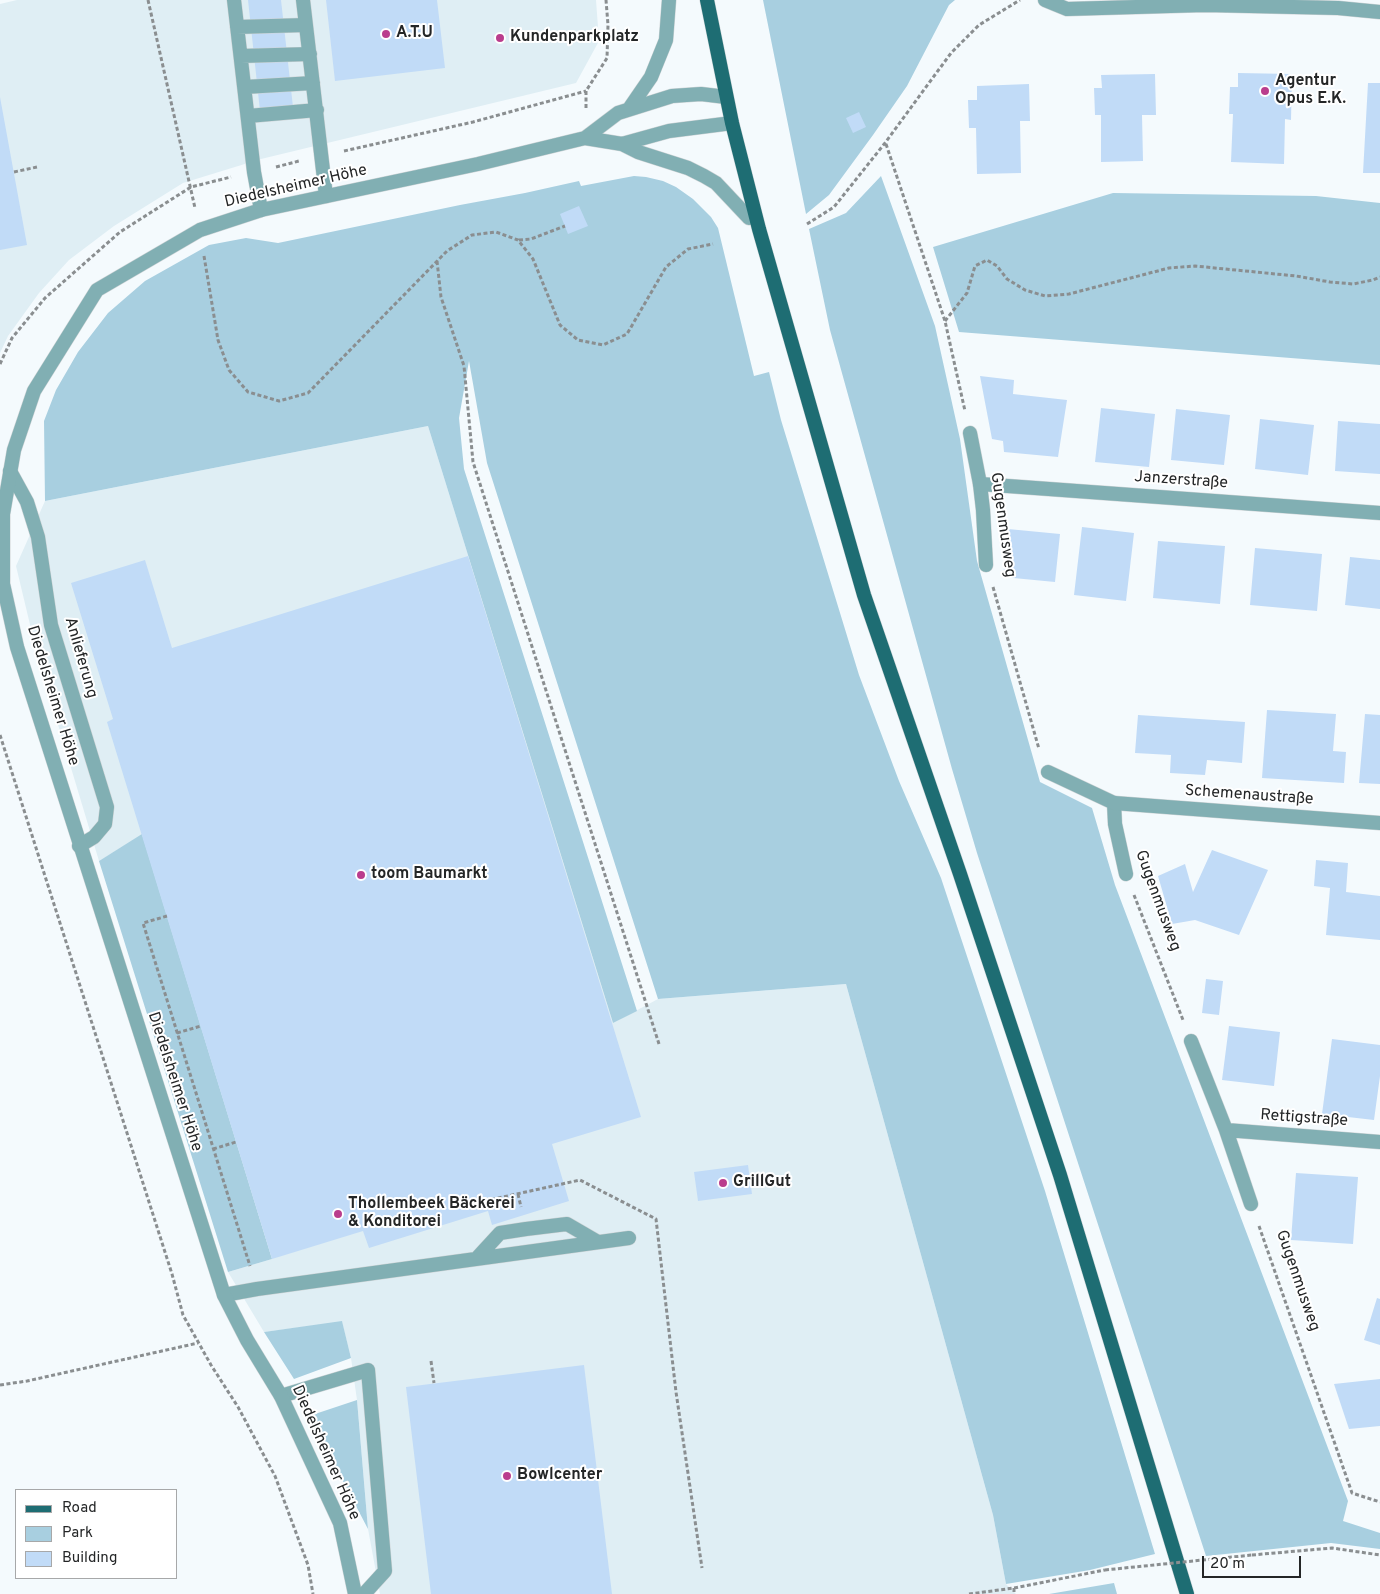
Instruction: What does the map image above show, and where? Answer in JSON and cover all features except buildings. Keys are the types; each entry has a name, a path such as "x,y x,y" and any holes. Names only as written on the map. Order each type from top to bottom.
{"main road":[{"path":"707,0 726,97 759,229 864,596 960,874 1060,1175 1187,1594"},
{"path":"749,218 759,229"}],"street":[{"path":"234,0 260,210"},
{"path":"303,0 326,196"},
{"path":"629,109 651,77 666,40 670,0"},
{"path":"1045,0 1067,9 1337,4 1380,12"},
{"path":"237,27 306,25"},
{"path":"241,56 310,54"},
{"path":"244,87 313,82"},
{"path":"585,138 618,113 672,96 701,94 726,97"},
{"path":"248,116 317,110"},
{"path":"622,144 669,132 732,123"},
{"path":"585,138 622,144 638,152 688,168 716,183 749,218"},
{"name":"Diedelsheimer Höhe","path":"355,1594 340,1523 281,1396 247,1340 224,1295 17,647 3,584 3,514 14,450 34,390 97,290 200,230 260,210 478,164 585,138"},
{"name":"Gugenmusweg","path":"970,432 980,484 986,565"},
{"name":"Anlieferung","path":"10,471 27,502 38,536 50,625 107,807 105,824 94,837 80,846"},
{"name":"Janzerstraße","path":"980,484 1380,513"},
{"path":"1048,772 1114,803"},
{"name":"Gugenmusweg","path":"1114,803 1114,824 1126,874"},
{"name":"Schemenaustraße","path":"1114,803 1380,823"},
{"path":"1191,1042 1226,1130 1251,1204"},
{"name":"Rettigstraße","path":"1226,1130 1380,1142"},
{"path":"477,1258 500,1233 534,1228 567,1224 598,1242"},
{"path":"224,1295 629,1238"},
{"path":"281,1396 368,1370 385,1571 364,1594"}],"path":[{"path":"148,0 190,187 473,122 586,91 607,58 608,25 606,0"},
{"path":"807,224 834,207 886,143 951,53 979,26 1020,0"},
{"path":"886,143 945,321 970,432"},
{"path":"14,172 37,167"},
{"path":"200,230 218,340 229,370 248,392 279,401 308,393 447,251 472,235 496,232 518,240 531,239 565,226"},
{"path":"518,240 533,259 560,325 578,340 603,345 628,334 666,267 688,249 714,244"},
{"path":"945,321 966,293 975,266 988,260 998,266 1007,279 1025,290 1045,296 1069,294 1168,268 1195,266 1353,284 1380,277"},
{"path":"437,261 440,297 464,366 473,462 659,1044"},
{"name":"Gugenmusweg","path":"986,565 1042,761 1048,772"},
{"path":"0,735 172,1274 183,1315 238,1407 275,1476 308,1565 314,1594"},
{"name":"Gugenmusweg","path":"1126,874 1191,1042"},
{"path":"167,916 143,923 257,1289"},
{"path":"177,1033 201,1026"},
{"path":"213,1149 236,1142"},
{"path":"485,1201 580,1180 656,1219 676,1392 702,1568"},
{"name":"Gugenmusweg","path":"1251,1204 1352,1492 1380,1502"},
{"path":"0,1385 36,1379 198,1343"},
{"path":"431,1361 434,1383"},
{"path":"969,1594 1014,1588 1105,1570 1252,1555 1332,1548 1380,1555"},
{"path":"1014,1588 1014,1594"}],"shaded area":[{"path":"17,0 596,0 599,41 576,83 261,159 183,183 114,226 69,260 39,293 8,336 0,353 0,4"},
{"path":"428,426 613,1023 658,999 846,984 993,1515 1006,1584 1016,1594 380,1594 368,1529 357,1400 351,1358 342,1322 264,1332 228,1272 272,1259 142,835 99,861 38,658 16,566 45,501"}],"green space":[{"path":"763,0 955,0 949,5 907,86 873,135 829,195 806,214"},
{"path":"634,176 663,181 676,187 693,199 711,217 718,228 754,376 769,372 781,420 859,675 899,781 941,878 1045,1191 1155,1554 1090,1570 1006,1584 993,1515 846,984 658,999 487,463 469,361 459,418 464,469 637,1011 613,1023 428,426 45,501 44,421 56,390 78,352 108,313 145,281 209,245 246,238 278,243 579,181 581,186"},
{"path":"881,176 935,326 960,439 977,561 1040,782 1092,808 1115,885 1348,1501 1343,1521 1380,1533 1380,1549 1331,1543 1206,1556 977,853 830,330 809,229 846,213"},
{"path":"1113,193 1316,196 1380,203 1380,365 959,332 933,247"},
{"path":"142,834 272,1259 228,1272 99,861"},
{"path":"342,1321 351,1358 294,1379 264,1332"},
{"path":"357,1400 368,1529 309,1416"},
{"path":"1114,1583 1117,1594 1049,1594"}],"place":[{"name":"A.T.U","path":"386,34"},
{"name":"Kundenparkplatz","path":"500,38"},
{"name":"Agentur Opus E.K.","path":"1265,91"},
{"name":"toom Baumarkt","path":"361,875"},
{"name":"GrillGut","path":"723,1183"},
{"name":"Thollembeek Bäckerei & Konditorei","path":"338,1214"},
{"name":"Bowlcenter","path":"507,1476"}]}
